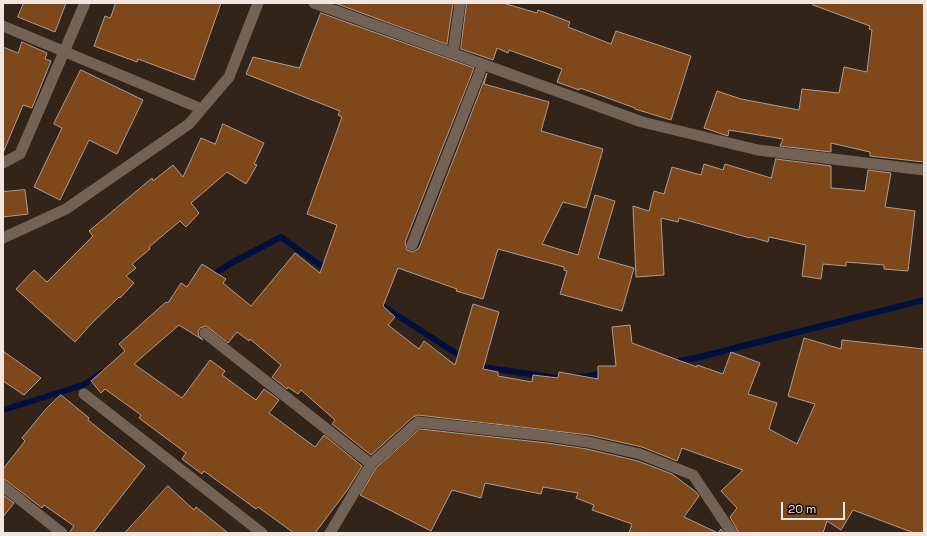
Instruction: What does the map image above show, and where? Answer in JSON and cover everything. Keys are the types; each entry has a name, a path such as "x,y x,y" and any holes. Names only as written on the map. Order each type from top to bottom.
{"street":[{"path":"3,164 20,154 86,3"},
{"path":"3,238 66,209 189,124 229,77 258,3"},
{"path":"314,3 642,122 758,150 924,170"},
{"path":"453,53 460,3"},
{"path":"3,26 202,109"},
{"path":"412,245 483,64"},
{"path":"205,333 371,464"},
{"path":"84,394 262,533"},
{"path":"330,533 371,464 418,422 548,436 588,442 640,454 693,475 732,533"},
{"path":"3,486 62,533"}],"building":[{"path":"24,3 66,3 55,32 18,17"},
{"path":"116,3 221,3 194,80 138,59 137,62 94,46 105,16 110,18"},
{"path":"335,3 453,3 447,44"},
{"path":"467,3 503,3 537,13 538,10 570,22 568,27 611,44 616,31 691,56 671,120 635,109 580,88 579,90 557,82 562,69 509,50 508,53 497,48 493,60 461,49"},
{"path":"813,3 924,3 924,162 870,156 870,152 831,143 831,152 780,146 783,139 729,130 728,136 704,128 717,91 741,99 799,110 802,89 839,93 844,67 867,72 872,30 869,29 870,26 813,5"},
{"path":"321,13 474,68 405,242 407,250 413,252 419,248 487,73 484,84 549,102 541,131 603,149 586,208 563,202 542,244 578,255 595,195 615,201 598,258 634,268 622,311 560,294 567,271 564,270 564,267 498,249 483,299 456,291 457,289 398,268 383,306 395,317 388,325 419,349 424,341 455,365 473,304 499,312 483,369 498,372 498,376 532,382 533,375 558,378 559,372 598,379 598,366 616,366 612,327 630,325 632,343 697,367 697,365 723,374 731,352 760,363 748,394 777,403 769,429 797,444 815,404 788,396 804,338 841,349 842,340 924,349 924,533 914,533 853,510 841,530 827,521 823,533 739,533 730,517 737,508 721,491 743,470 682,448 677,461 642,447 589,435 418,415 413,417 371,455 332,424 335,420 301,390 298,394 288,387 287,389 272,377 281,365 250,339 249,341 237,332 228,343 206,326 200,328 198,332 199,336 203,340 179,325 134,364 182,398 210,360 225,371 222,375 256,400 264,389 279,400 269,413 315,447 324,435 362,466 348,489 315,533 294,533 258,507 256,509 204,471 202,474 182,459 186,453 139,418 141,415 105,389 101,393 91,381 125,351 119,344 166,302 168,303 181,283 187,287 202,264 226,279 223,283 251,306 295,253 320,273 337,225 307,214 342,117 338,115 340,111 246,74 253,57 299,68"},
{"path":"22,42 47,53 45,59 51,61 32,108 23,105 3,153 3,47 18,53"},
{"path":"81,70 143,100 117,154 89,140 60,200 34,187 62,128 54,124"},
{"path":"223,124 264,143 254,164 257,165 246,184 227,172 191,203 199,213 186,227 180,221 149,247 150,249 132,264 136,268 126,276 134,283 91,324 75,342 16,289 34,270 47,282 93,236 89,231 152,178 153,181 173,165 183,177 201,138 215,144"},
{"path":"776,159 831,166 831,188 865,191 868,170 891,173 885,207 915,211 908,271 884,269 884,265 846,262 846,266 823,264 821,279 802,276 806,245 769,237 768,242 679,218 678,222 661,218 664,275 636,277 633,206 649,211 654,191 664,194 672,167 701,175 704,164 723,170 725,164 771,178"},
{"path":"25,190 28,214 3,217 3,192"},
{"path":"3,351 41,378 24,395 3,381"},
{"path":"61,395 89,418 88,420 145,466 93,533 69,533 74,526 44,505 42,508 3,479 3,469 25,441 22,438 46,409"},
{"path":"420,429 547,443 587,449 638,461 672,474 696,492 699,496 684,517 718,533 629,533 632,524 592,510 594,505 576,498 578,493 543,487 541,494 485,483 481,498 452,490 431,531 360,495 376,468"},
{"path":"168,486 194,510 196,507 228,533 125,533"},
{"path":"3,495 14,503 3,517"},
{"path":"721,529 724,533 718,533"}],"waterway":[{"path":"210,277 231,263 281,237 328,271"},
{"path":"671,362 696,358 924,300"},
{"path":"378,303 465,359"},
{"path":"476,366 563,379"},
{"path":"3,410 83,385 103,372"},
{"path":"576,378 605,373"}]}
